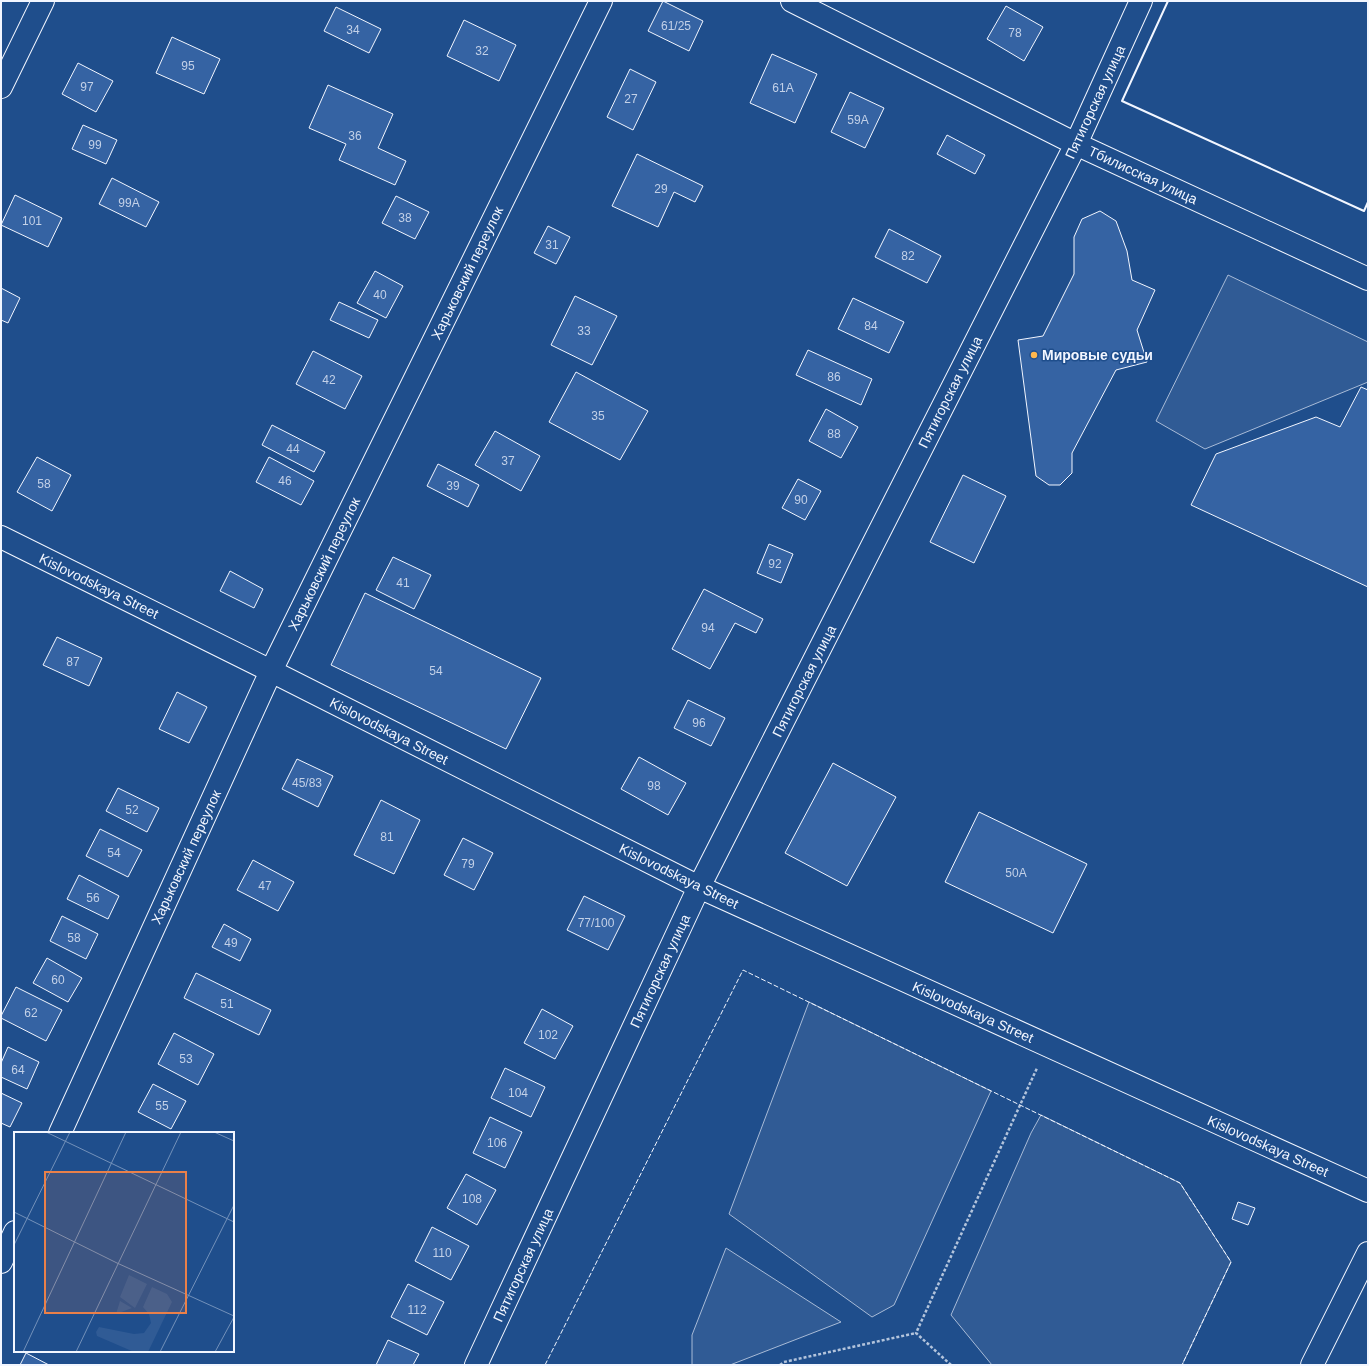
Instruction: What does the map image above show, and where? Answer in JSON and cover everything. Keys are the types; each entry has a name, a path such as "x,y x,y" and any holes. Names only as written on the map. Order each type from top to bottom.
{"street":[{"path":"1,87 44,1"},
{"name":"Харьковский переулок","path":"60,1132 271,671 601,1"},
{"name":"Тбилисская улица","path":"792,1 1076,144 1368,279"},
{"name":"Пятигорская улица","path":"476,1365 699,887 1076,144 1141,1"},
{"name":"Kislovodskaya Street","path":"1,537 271,671 699,887 1368,1191"},
{"path":"1,1262 14,1234"},
{"path":"1312,1365 1368,1253"}],"path":[{"path":"916,1333 1047,1046"},
{"path":"780,1365 784,1362 916,1333"},
{"path":"916,1333 951,1365"}],"shaded area":[{"path":"1228,275 1368,342 1368,382 1205,449 1156,421"},
{"path":"809,1002 991,1091 894,1305 872,1317 729,1214"},
{"path":"1041,1115 1180,1183 1231,1262 1182,1365 992,1365 951,1315 1031,1133"},
{"path":"726,1248 841,1322 730,1365 692,1365 692,1335"}],"building":[{"path":"663,1 703,21 689,51 648,31"},
{"path":"1006,6 1043,27 1024,61 987,39"},
{"path":"336,7 381,29 369,53 324,31"},
{"path":"464,20 516,45 499,81 447,56"},
{"path":"172,37 220,59 204,94 156,73"},
{"path":"772,54 817,74 795,123 750,103"},
{"path":"78,63 113,81 96,112 62,94"},
{"path":"630,69 656,82 633,130 607,117"},
{"path":"328,85 393,114 378,148 406,161 395,185 339,160 346,144 309,128"},
{"path":"850,92 884,108 865,148 831,132"},
{"path":"83,125 117,140 106,164 72,149"},
{"path":"947,135 985,155 975,174 937,154"},
{"path":"637,154 703,186 695,202 674,192 658,227 612,206"},
{"path":"112,178 159,202 146,227 99,204"},
{"path":"15,195 62,218 48,247 1,225"},
{"path":"396,196 429,212 415,239 382,223"},
{"path":"1100,211 1116,221 1127,251 1132,280 1155,290 1137,330 1147,362 1116,370 1072,453 1072,473 1060,485 1049,485 1036,476 1018,340 1043,336 1074,274 1074,237 1082,219"},
{"path":"548,226 570,237 556,264 534,253"},
{"path":"889,229 941,256 927,283 875,257"},
{"path":"375,271 403,286 386,318 357,303"},
{"path":"1,288 20,298 8,323 1,320"},
{"path":"575,296 617,316 592,365 551,345"},
{"path":"853,298 904,322 889,353 838,329"},
{"path":"339,302 378,320 369,338 330,320"},
{"path":"808,350 872,379 861,405 796,375"},
{"path":"313,351 362,376 345,409 296,384"},
{"path":"576,372 648,411 620,460 549,422"},
{"path":"1361,387 1368,390 1368,587 1191,505 1216,454 1316,417 1340,427"},
{"path":"826,409 858,427 841,458 809,441"},
{"path":"272,425 325,452 314,472 262,445"},
{"path":"495,431 540,456 521,491 475,465"},
{"path":"37,457 71,475 52,511 17,492"},
{"path":"269,457 314,481 301,505 256,482"},
{"path":"438,464 479,485 468,507 427,486"},
{"path":"963,475 1006,496 974,563 930,542"},
{"path":"798,479 821,491 805,520 782,508"},
{"path":"769,544 793,554 781,583 757,573"},
{"path":"393,557 431,575 414,609 376,590"},
{"path":"230,571 263,589 254,608 220,591"},
{"path":"704,589 763,619 756,633 735,623 710,669 672,649"},
{"path":"365,593 541,678 506,749 331,665"},
{"path":"57,637 102,658 89,686 43,665"},
{"path":"177,692 207,707 189,743 159,729"},
{"path":"688,700 725,718 711,746 674,728"},
{"path":"639,757 686,783 668,815 621,789"},
{"path":"297,759 333,776 318,807 282,789"},
{"path":"833,763 896,797 847,886 785,853"},
{"path":"118,788 159,808 147,832 106,811"},
{"path":"381,800 420,820 394,874 354,855"},
{"path":"979,812 1087,864 1053,933 945,882"},
{"path":"100,829 142,850 128,877 86,856"},
{"path":"463,838 493,853 474,890 444,875"},
{"path":"253,860 294,882 278,911 237,890"},
{"path":"79,875 119,896 108,919 67,899"},
{"path":"584,896 625,916 608,950 567,930"},
{"path":"62,916 98,934 86,959 50,941"},
{"path":"224,924 251,939 240,961 212,947"},
{"path":"47,958 82,978 68,1002 33,983"},
{"path":"196,973 271,1010 259,1035 184,998"},
{"path":"16,987 62,1010 46,1041 1,1018"},
{"path":"542,1009 573,1026 555,1059 524,1043"},
{"path":"174,1033 214,1054 198,1085 158,1064"},
{"path":"8,1047 39,1062 27,1089 1,1077 1,1063"},
{"path":"505,1068 545,1087 531,1117 491,1098"},
{"path":"153,1084 186,1101 171,1129 138,1112"},
{"path":"1,1093 22,1103 10,1127 1,1123"},
{"path":"490,1117 522,1132 505,1168 473,1153"},
{"path":"466,1174 496,1190 477,1225 447,1208"},
{"path":"1238,1202 1255,1208 1248,1225 1232,1219"},
{"path":"432,1227 469,1246 451,1280 415,1261"},
{"path":"408,1284 444,1302 427,1335 391,1317"},
{"path":"388,1340 419,1354 413,1365 376,1365"},
{"path":"26,1353 49,1365 20,1365"}],"fence":[{"path":"545,1365 743,970 1180,1183 1231,1262 1182,1365"}],"wall":[{"path":"1168,1 1122,101 1364,211 1368,202"}],"place":[{"name":"Мировые судьи","path":"1034,355"}]}
